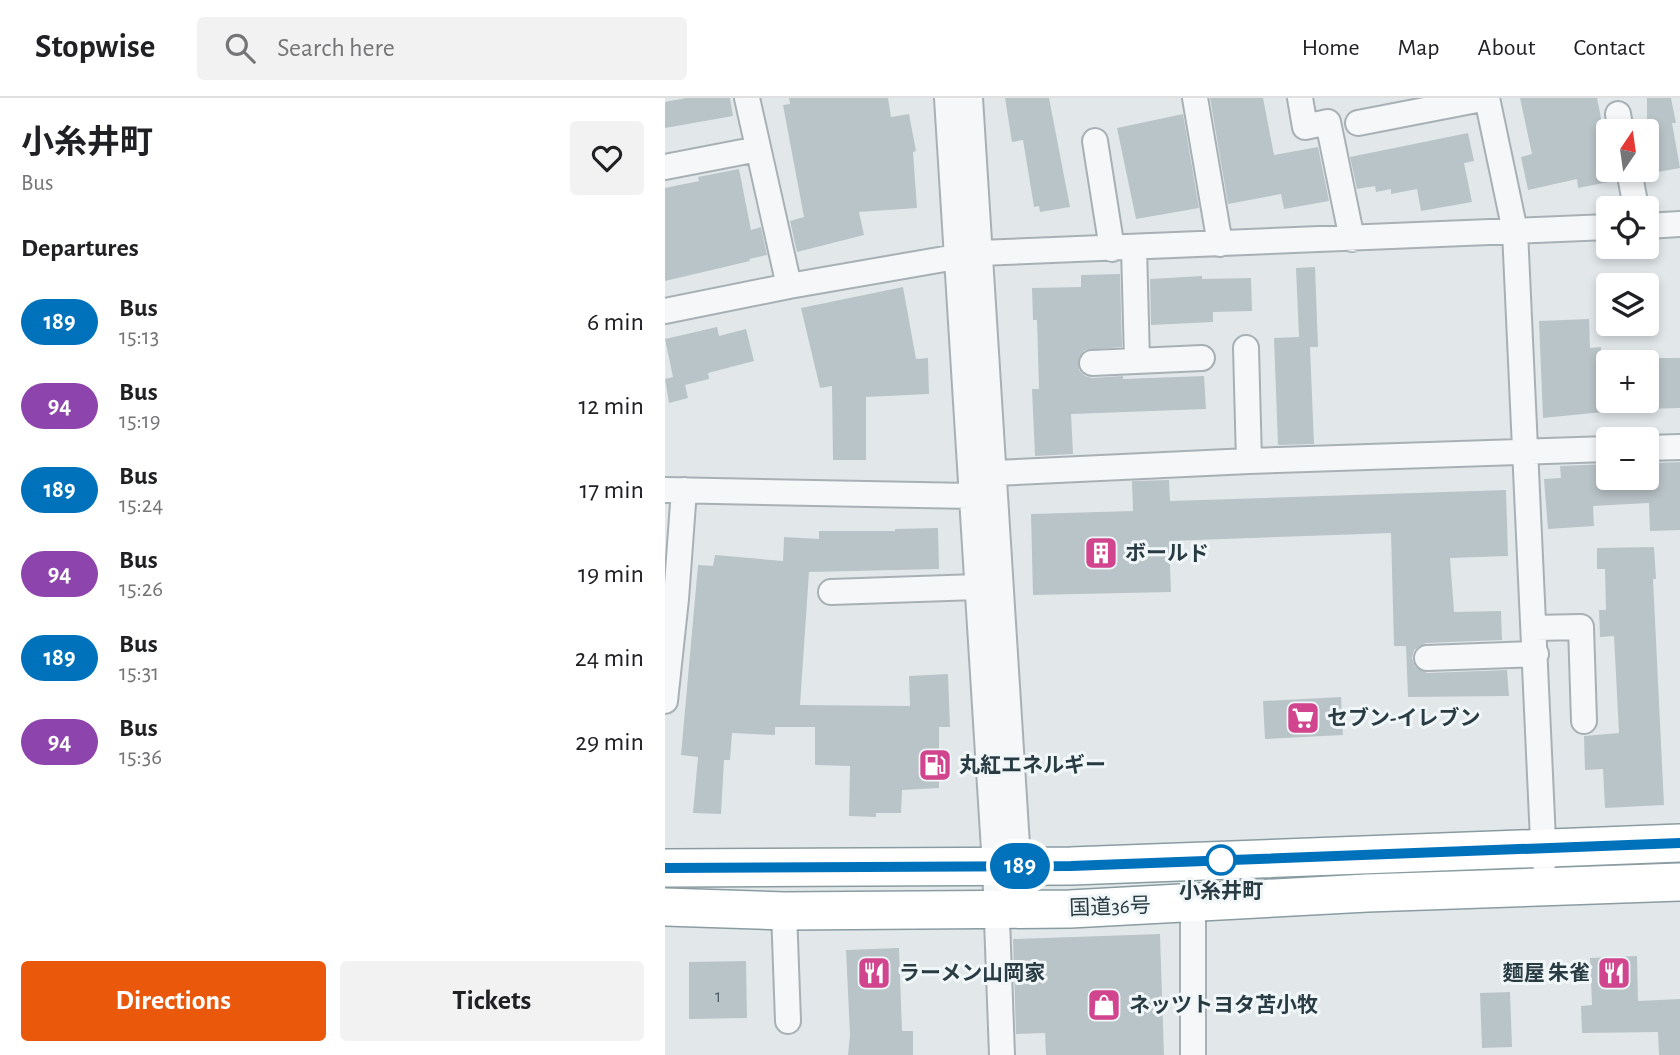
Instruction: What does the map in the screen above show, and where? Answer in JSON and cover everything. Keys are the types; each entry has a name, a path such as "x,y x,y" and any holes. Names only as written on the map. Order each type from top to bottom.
{"highway":[{"name":"国道36号","path":"665,868 1071,866 1680,843"},
{"name":"国道36号","path":"665,907 784,912 1009,910 1680,882"}],"street":[{"path":"747,98 789,286"},
{"path":"947,98 995,474 1009,910 1002,1055"},
{"path":"970,98 971,496 977,587 1007,866"},
{"path":"1195,98 1220,244"},
{"path":"1300,98 1305,127 1328,122 1352,239"},
{"path":"1358,123 1487,98 1514,232 1545,887"},
{"path":"1095,141 1123,249 1137,360"},
{"path":"665,167 758,149"},
{"path":"1659,225 1680,224"},
{"path":"665,311 789,286 969,255 1596,228"},
{"path":"1246,348 1249,461"},
{"path":"1092,363 1202,358"},
{"path":"1659,447 1680,446"},
{"path":"995,474 1249,461 1596,450"},
{"path":"665,701 675,490 971,496"},
{"path":"831,592 977,587"},
{"path":"1534,628 1581,627 1584,721"},
{"path":"1427,658 1536,654"},
{"path":"1193,904 1193,1055"},
{"path":"784,912 788,1021"}],"building":[{"path":"686,98 730,98 733,116 665,128 665,102"},
{"path":"789,98 888,98 891,117 909,114 916,151 913,152 917,208 859,212 864,235 797,252 790,221 804,217 783,105 790,104"},
{"path":"1005,98 1049,98 1070,207 1040,212 1039,206 1034,207 1023,140 1012,142"},
{"path":"1210,98 1263,98 1274,155 1318,147 1329,201 1284,209 1281,194 1228,204"},
{"path":"1520,98 1597,98 1601,119 1596,119 1596,182 1609,182 1578,188 1577,179 1528,190 1521,157 1532,154"},
{"path":"1647,98 1671,98 1676,123 1672,123 1680,168 1659,172 1659,119 1647,119"},
{"path":"1183,114 1199,208 1136,219 1117,128"},
{"path":"1468,133 1474,161 1464,163 1472,202 1421,211 1417,189 1391,194 1391,189 1376,192 1375,186 1357,189 1350,157"},
{"path":"739,169 751,230 761,227 767,255 665,281 665,188 699,181 698,177"},
{"path":"1315,267 1318,347 1310,347 1314,444 1278,445 1274,338 1299,337 1296,268"},
{"path":"1120,274 1122,347 1085,350 1079,357 1079,370 1092,378 1204,376 1206,409 1071,414 1073,454 1035,456 1032,389 1039,389 1037,320 1033,320 1032,288 1081,287 1081,275"},
{"path":"1202,276 1202,279 1251,278 1252,311 1213,312 1213,322 1151,325 1150,279"},
{"path":"903,287 916,359 928,358 929,394 866,397 866,460 833,460 832,386 820,388 801,308"},
{"path":"1589,319 1590,348 1601,347 1601,350 1596,350 1596,413 1543,418 1539,321"},
{"path":"717,327 719,336 746,329 754,361 708,373 709,379 685,385 688,398 669,403 665,379 673,377 665,339"},
{"path":"1659,358 1680,358 1680,408 1659,409"},
{"path":"1680,462 1680,530 1650,531 1649,503 1593,506 1594,526 1548,529 1544,479 1561,478 1560,466 1596,464 1596,490 1659,490 1659,463"},
{"path":"1169,480 1170,501 1506,490 1508,556 1450,558 1454,612 1501,611 1502,640 1426,643 1414,650 1412,658 1415,666 1427,673 1507,670 1509,696 1408,697 1406,646 1394,646 1391,533 1169,541 1171,592 1033,595 1031,514 1133,511 1132,481"},
{"path":"938,528 939,569 809,572 800,705 910,706 909,676 948,674 950,727 939,727 939,788 902,790 901,813 876,813 876,817 849,816 850,766 815,765 815,727 775,727 775,735 732,733 730,760 724,760 721,814 693,813 698,757 681,755 698,565 713,566 715,555 783,561 784,537 819,539 819,531"},
{"path":"1654,547 1656,579 1653,579 1664,805 1605,808 1603,769 1585,770 1584,736 1619,733 1614,636 1600,637 1599,610 1606,610 1605,569 1597,569 1597,548"},
{"name":"セブン-イレブン","path":"1341,697 1343,735 1265,739 1263,701"},
{"path":"1160,934 1164,1055 1046,1055 1045,1033 1016,1034 1013,939"},
{"path":"899,948 902,1031 913,1031 913,1055 848,1055 850,1035 846,950"},
{"path":"1637,956 1638,1001 1680,999 1680,1055 1659,1055 1658,1032 1582,1033 1581,1006 1592,1005 1590,958"},
{"path":"746,961 747,1018 689,1019 689,962"},
{"path":"1510,992 1512,1047 1482,1048 1480,993"}],"bus line":[{"name":"189","path":"665,868 1071,866 1680,843"}],"place":[{"name":"ボールド","path":"1101,553"},
{"name":"セブン-イレブン","path":"1303,718"},
{"name":"丸紅エネルギー","path":"935,765"},
{"name":"小糸井町","path":"1221,860"},
{"name":"ラーメン山岡家","path":"874,973"},
{"name":"麵屋 朱雀","path":"1614,973"},
{"name":"ネッツトヨタ苫小牧","path":"1104,1005"}]}
